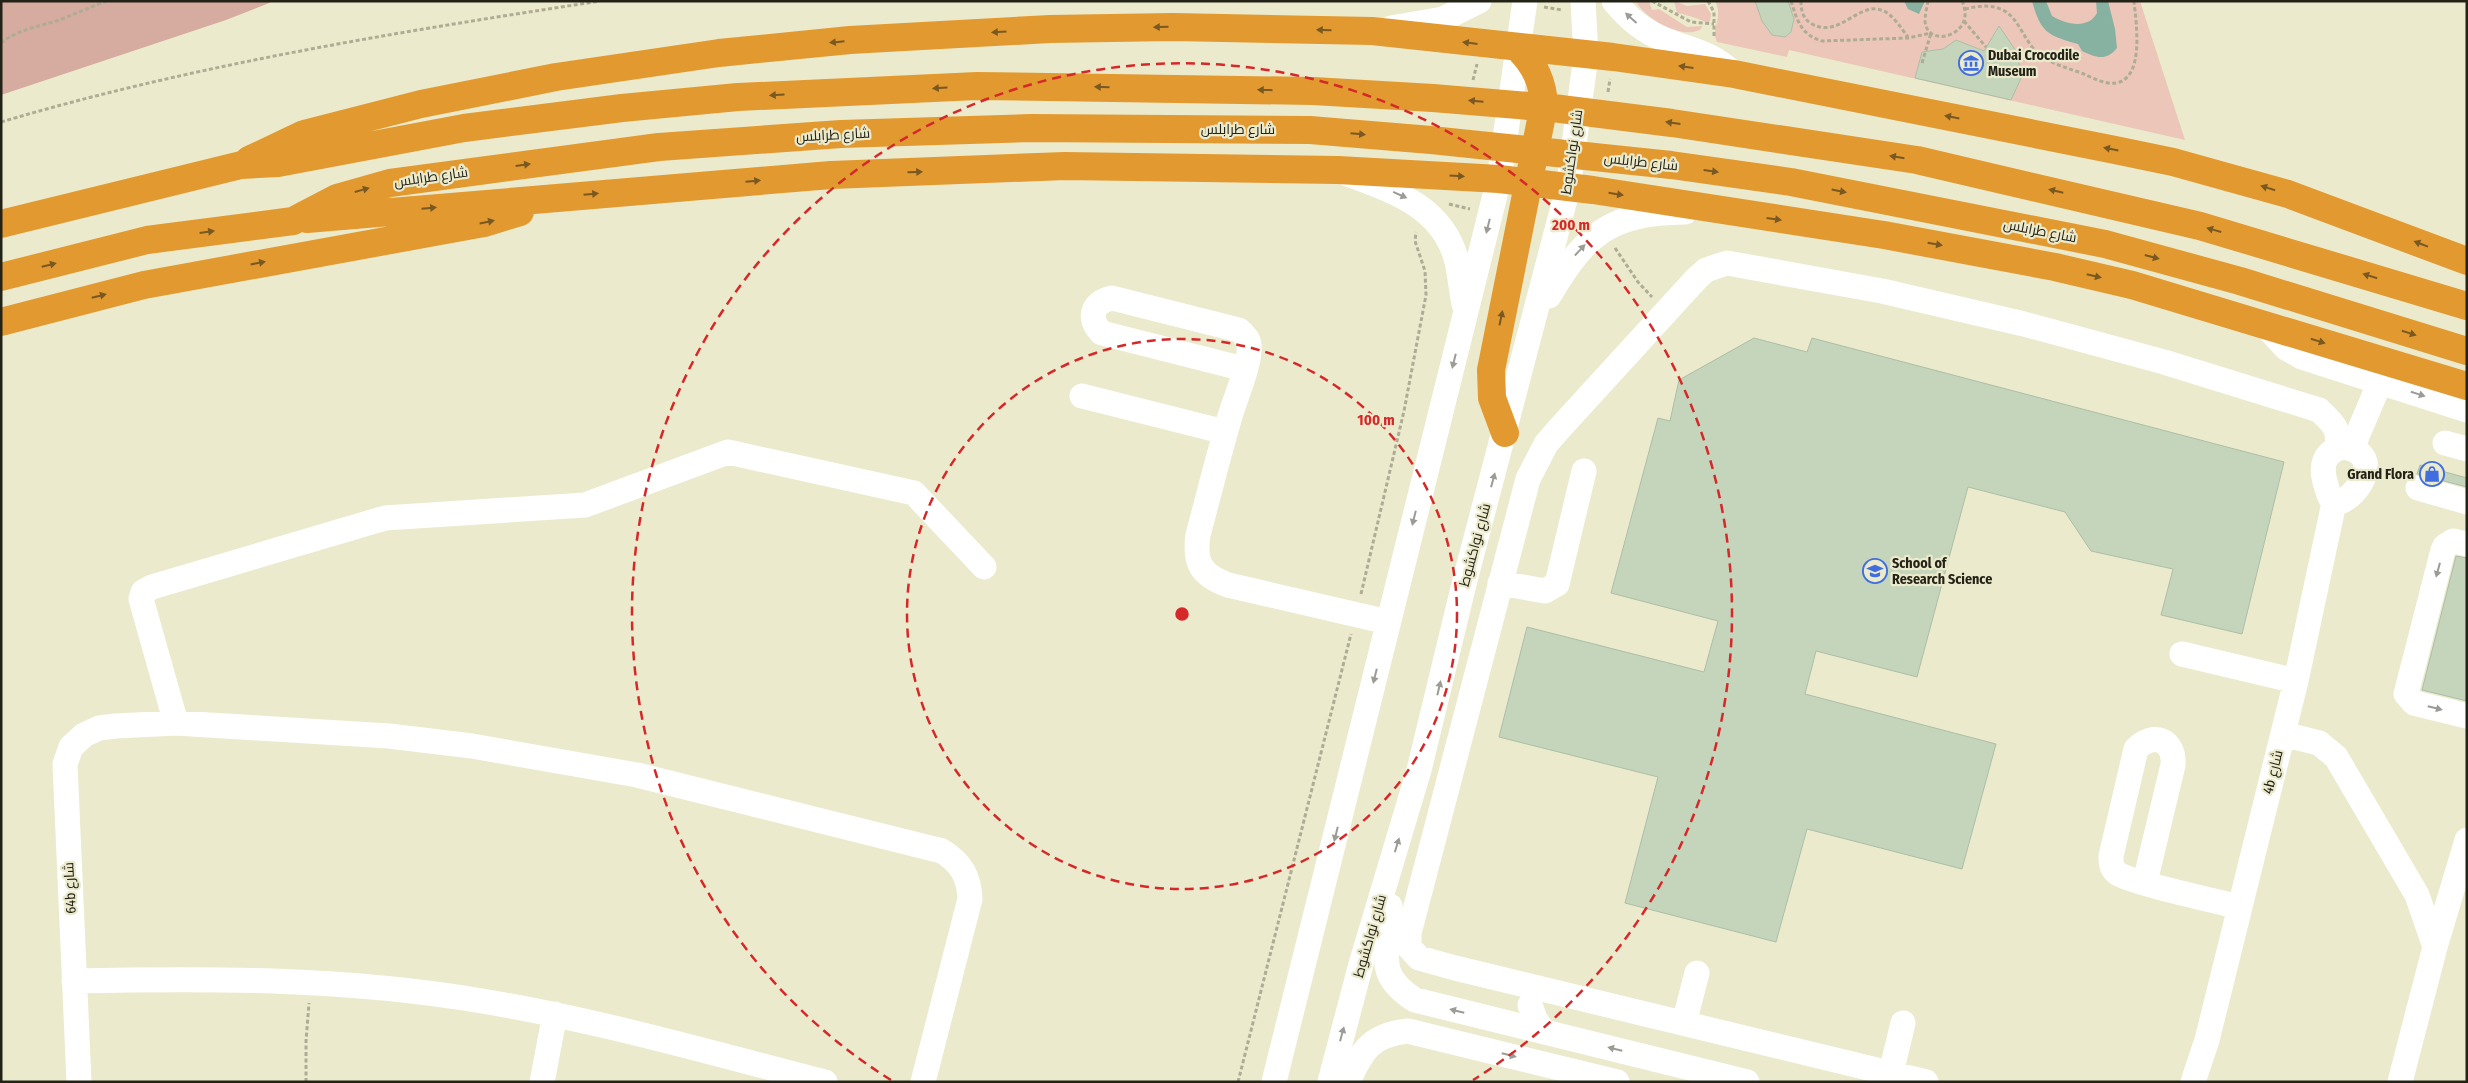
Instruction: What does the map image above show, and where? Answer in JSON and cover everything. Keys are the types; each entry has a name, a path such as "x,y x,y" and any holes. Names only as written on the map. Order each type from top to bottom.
{"highway":[{"path":"241,165 268,150 304,134 421,104 556,78 719,53 850,40 1050,28 1174,27 1372,31 1586,56 1613,57 1734,74 2173,162 2288,194 2467,261"},
{"path":"1505,434 1492,398 1491,370 1542,118 1543,92 1535,68 1519,48"},
{"path":"1,224 241,165 278,163 464,128 622,108 738,97 977,86 1314,91 1553,108 1790,140 1917,160 2181,221 2467,306"},
{"name":"شارع طرابلس","path":"1,277 147,240 293,220 337,198 390,183 659,147 841,134 1031,128 1310,130 1431,140 1642,162 1791,182 2105,244 2240,280 2467,351"},
{"path":"293,220 831,175 1065,166 1338,170 1499,178 1884,235 2036,263 2132,286 2467,386"},
{"path":"1,322 144,285 492,221 517,214 547,198"}],"street":[{"path":"1372,31 1444,19 1479,1"},
{"path":"1274,1082 1499,178 1525,1"},
{"name":"شارع نواكشوط","path":"1330,1082 1419,770 1463,589 1535,320 1568,188 1586,56 1583,1"},
{"path":"1614,1 1636,23 1648,31 1711,56 1734,74"},
{"path":"1338,170 1404,196 1430,215 1441,228 1455,257 1466,314"},
{"path":"1535,320 1567,265 1578,251 1603,230 1618,222 1646,214 1726,212"},
{"path":"1926,1082 1684,1023 1533,996 1419,958 1409,947 1408,940 1528,480 1546,444 1706,270 1727,263 1882,291 2024,324 2164,362 2319,410 2331,421 2345,448 2364,459 2366,474 2362,481 2343,501 2334,503 2324,479 2322,465 2330,452 2345,448 2380,382"},
{"path":"1244,369 1102,333 1095,326 1093,317 1095,307 1102,300 1112,298 1239,330 1246,337 1249,346 1244,369 1198,535 1196,552 1201,568 1213,580 1228,585 1388,622"},
{"path":"2265,325 2286,348 2302,357 2467,410"},
{"path":"1082,396 1225,432"},
{"path":"176,723 142,599 144,592 152,587 385,518 585,505 728,452 914,493 984,567"},
{"path":"1500,583 1545,591 1557,584 1584,471"},
{"path":"2418,488 2467,502"},
{"name":"4b شارع","path":"2193,1082 2207,1066 2240,907 2296,682 2334,503"},
{"path":"2467,544 2453,541 2445,546 2443,550 2406,694 2414,703 2467,716"},
{"path":"2182,654 2296,682"},
{"name":"64b شارع","path":"79,1082 65,764 72,748 84,735 99,728 176,723 389,736 472,746 555,760 698,789 942,851 955,859 964,871 969,884 970,899 923,1082"},
{"path":"2283,734 2319,744 2336,757 2416,894 2435,947"},
{"path":"2145,882 2173,764 2171,748 2165,742 2158,739 2142,743 2136,749 2111,861 2112,867 2120,875 2145,882 2240,907"},
{"path":"2400,1082 2435,947 2467,840"},
{"path":"1385,884 1390,909 1385,950 1386,965 1392,979 1402,992 1416,1000 1747,1082"},
{"path":"1684,1023 1697,973"},
{"path":"74,981 174,979 311,982 409,990 555,1014 825,1082"},
{"path":"1510,1024 1521,1016 1533,996"},
{"path":"1533,996 1535,1020 1544,1032"},
{"path":"542,1082 555,1014"},
{"path":"1891,1073 1903,1023"},
{"path":"1348,1082 1356,1061 1366,1048 1378,1039 1392,1033 1408,1032 1609,1081 1626,1070 1637,1069 1676,1075 1693,1074 1701,1070"}],"path":[{"path":"1,43 18,32 60,20 107,1"},
{"path":"1,122 68,102 252,60 431,27 600,1"},
{"path":"1652,1 1691,22 1714,24"},
{"path":"1791,1 1800,26 1809,36 1822,41 1908,38 1931,33 1940,37 1951,35 1964,21 1965,9 1962,1"},
{"path":"1801,1 1802,12 1806,19 1815,26 1829,28 1866,11 1880,9 1889,15 1908,38"},
{"path":"1922,63 1931,33 1925,19 1928,1"},
{"path":"1965,9 1986,6 2004,11 2017,23 2031,46 2046,59 2104,82 2116,83 2128,78 2135,67 2134,1"},
{"path":"1800,26 1806,19"},
{"path":"1964,21 1986,47"},
{"path":"1238,1082 1356,615 1404,411 1426,295 1425,271 1415,242 1415,235 1418,228 1430,215"},
{"path":"1603,230 1638,282 1666,312"},
{"path":"306,1082 306,1040 311,982"}],"shaded area":[{"path":"1,1 274,1 226,20 1,95"},
{"path":"1636,1 1649,1 1652,10 1659,9 1687,27 1702,26 1701,29 1694,32 1685,32 1665,26 1640,8"},
{"path":"1674,1 1687,6 1705,4 1711,14 1710,21 1707,23 1677,13"},
{"path":"1715,1 2140,1 2185,140 1789,50 1787,57 1717,42 1715,32 1718,13"},
{"path":"1904,1 1925,1 1919,14 1908,9"},
{"path":"2032,1 2046,1 2052,16 2070,23 2082,24 2088,22 2097,13 2096,1 2108,1 2115,29 2117,48 2109,55 2100,57 2082,51 2078,44 2052,35 2042,26"}],"building":[{"path":"1755,1 1788,1 1794,19 1791,32 1785,37 1772,35 1762,21"},
{"name":"Dubai Crocodile Museum","path":"1999,26 2016,51 2022,76 2011,100 1915,78 1922,52 1943,49 1956,40 1984,51"},
{"path":"1754,338 1807,352 1812,338 2284,462 2242,634 2161,615 2173,569 2091,551 2065,512 1968,487 1917,677 1816,651 1805,694 1996,744 1962,869 1807,829 1776,942 1625,903 1658,777 1499,737 1527,627 1704,672 1718,621 1611,593 1658,418 1670,421 1679,380"},
{"path":"2420,465 2467,478 2467,487 2417,474"},
{"path":"2456,556 2467,558 2467,701 2422,690"}],"place":[{"name":"Dubai Crocodile Museum","path":"1971,63"},
{"name":"Grand Flora","path":"2432,474"},
{"name":"School of Research Science","path":"1875,571"}]}
